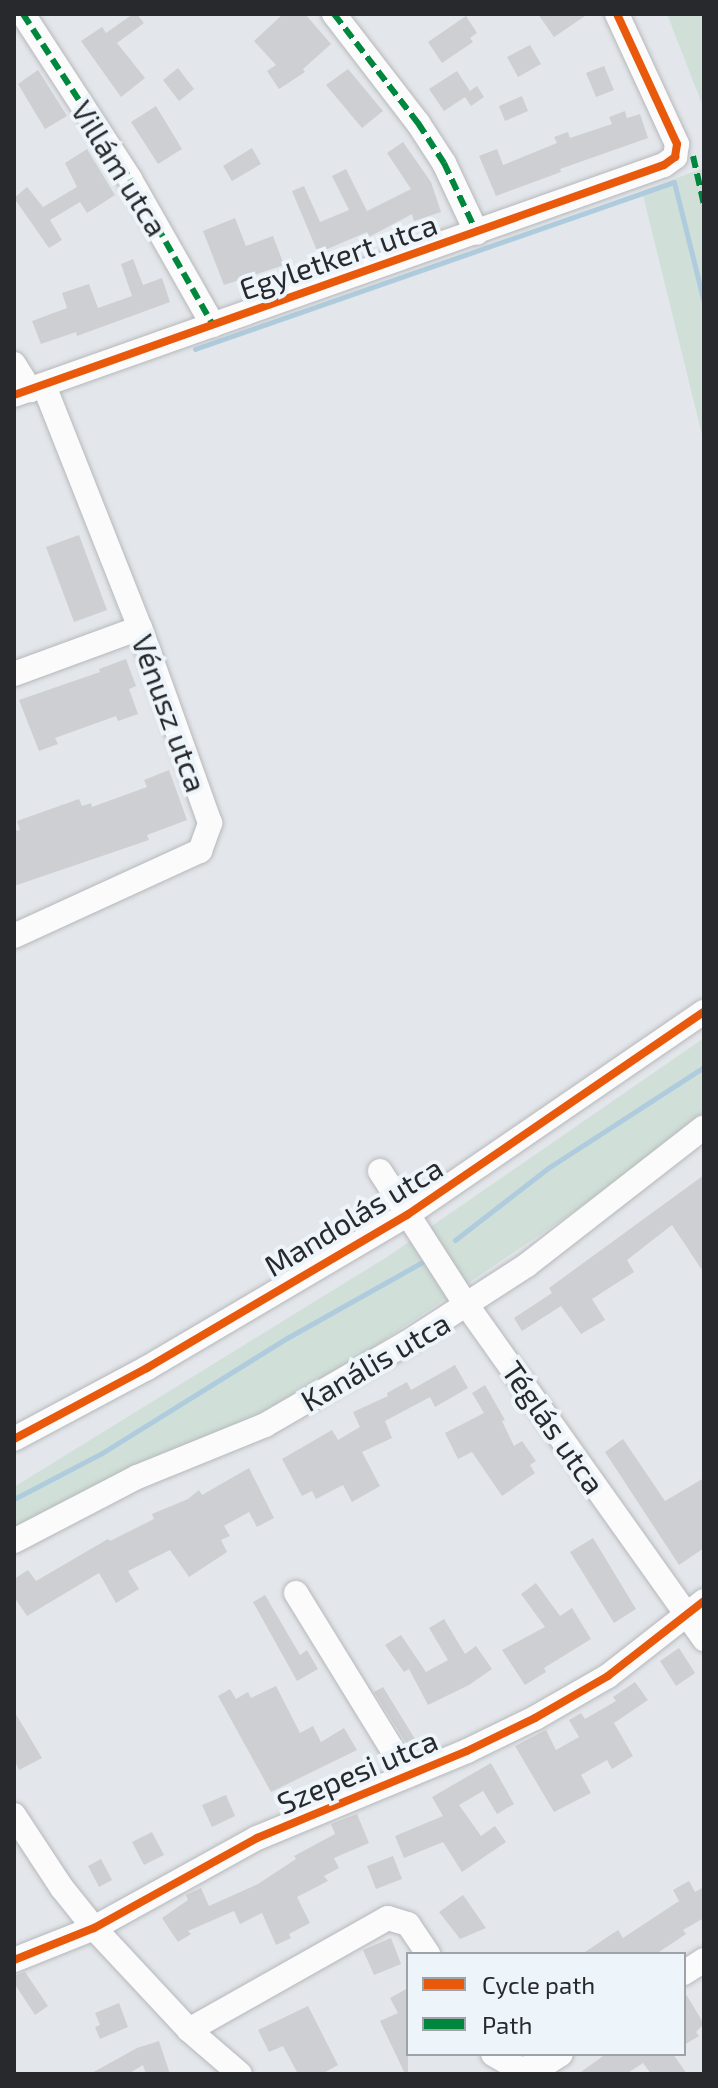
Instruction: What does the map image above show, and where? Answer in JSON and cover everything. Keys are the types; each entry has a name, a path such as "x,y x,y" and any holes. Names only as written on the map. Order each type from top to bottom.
{"street":[{"name":"Villám utca","path":"23,14 130,179 213,325"},
{"path":"334,14 427,137 458,189 477,233"},
{"name":"Egyletkert utca","path":"29,390 648,172 675,157 677,144 671,126 617,14"},
{"name":"Vénusz utca","path":"14,364 140,628 210,823 200,851 14,936"},
{"path":"14,674 140,628"},
{"name":"Mandolás utca","path":"14,1439 147,1368 407,1215 704,1012"},
{"name":"Kanális utca","path":"14,1541 137,1477 265,1425 468,1306 595,1215 704,1127"},
{"name":"Téglás utca","path":"380,1171 468,1306 696,1608 704,1639"},
{"path":"296,1593 408,1775"},
{"name":"Szepesi utca","path":"14,1960 94,1928 257,1838 535,1718 608,1676 696,1608"},
{"path":"14,1815 62,1888 94,1928 189,2030 240,2074"},
{"path":"189,2030 388,1918 408,1924 427,1952"},
{"path":"686,1972 704,1960"},
{"path":"496,2056 519,2069 542,2066 558,2056"}],"shaded area":[{"path":"667,14 704,14 704,109"},
{"path":"704,168 704,443 642,191"},
{"path":"704,1038 704,1118 591,1200 260,1424 14,1533 14,1487 387,1257"}],"building":[{"path":"137,14 144,23 117,43 145,78 121,97 81,41 102,27 106,33"},
{"path":"283,14 305,14 331,44 303,69 305,72 279,89 267,71 276,65 254,41"},
{"path":"538,14 588,14 554,37"},
{"path":"466,16 477,33 470,38 473,42 442,63 428,42"},
{"path":"530,45 541,64 518,77 507,57"},
{"path":"604,66 614,90 596,97 586,73"},
{"path":"178,68 194,89 179,101 163,80"},
{"path":"348,69 383,111 362,128 326,85"},
{"path":"38,70 67,116 45,129 18,84"},
{"path":"457,71 470,91 477,86 484,97 471,106 465,97 444,111 429,89"},
{"path":"522,96 528,111 505,121 499,106"},
{"path":"156,106 182,149 158,164 131,122"},
{"path":"625,111 627,118 640,114 648,138 560,169 561,172 496,196 479,156 497,149 503,165 557,143 554,137 568,132 570,138 612,124 609,117"},
{"path":"403,142 431,182 441,212 414,221 412,214 369,237 367,232 318,253 292,191 304,186 320,222 349,210 332,176 346,169 367,211 411,189 387,153"},
{"path":"252,148 261,164 232,181 223,166"},
{"path":"87,149 115,195 87,213 80,202 50,220 62,240 49,248 14,198 27,187 43,207 77,187 65,163"},
{"path":"235,218 246,246 273,236 284,265 224,285 203,231"},
{"path":"133,259 143,285 162,278 170,302 77,336 76,332 41,344 32,321 67,308 62,293 89,284 98,308 132,296 121,264"},
{"path":"79,535 107,610 74,622 46,547"},
{"path":"126,659 136,686 129,689 138,714 118,721 116,716 55,738 58,744 39,751 19,700 100,672 99,669"},
{"path":"169,770 187,820 147,835 149,840 14,886 14,831 20,830 17,821 79,799 82,806 91,803 92,807 147,787 144,780"},
{"path":"704,1175 704,1273 672,1225 627,1260 634,1272 592,1299 605,1320 581,1334 561,1306 522,1331 514,1318 552,1293 549,1288"},
{"path":"455,1365 468,1388 435,1407 430,1397 385,1421 392,1438 362,1452 380,1486 352,1502 343,1485 316,1499 312,1491 302,1496 282,1459 332,1430 338,1440 360,1427 353,1412 388,1396 387,1393 407,1382 411,1390"},
{"path":"485,1385 505,1420 502,1421 514,1446 522,1441 536,1461 530,1465 535,1473 502,1496 472,1452 458,1459 445,1433 484,1413 472,1393"},
{"path":"623,1439 665,1501 704,1478 704,1548 679,1565 605,1452"},
{"path":"249,1468 274,1518 257,1527 249,1512 224,1526 230,1536 221,1540 227,1552 189,1577 170,1550 128,1571 139,1589 116,1603 99,1573 27,1616 14,1597 14,1579 28,1570 36,1581 108,1539 110,1541 154,1519 152,1514 188,1499 199,1490 202,1495"},
{"path":"593,1538 636,1609 614,1623 570,1552"},
{"path":"536,1583 560,1616 572,1608 591,1639 544,1668 546,1672 525,1685 502,1650 545,1627 521,1594"},
{"path":"265,1595 300,1655 307,1650 318,1669 297,1681 253,1602"},
{"path":"444,1619 465,1654 476,1646 492,1669 469,1685 428,1705 409,1669 404,1672 385,1645 401,1635 426,1672 448,1660 429,1628"},
{"path":"679,1648 695,1673 676,1686 660,1661"},
{"path":"635,1682 648,1700 614,1723 633,1756 612,1769 607,1760 581,1775 591,1793 554,1812 515,1746 546,1730 556,1750 579,1737 569,1720 581,1713 585,1719 616,1701 613,1697"},
{"path":"276,1686 300,1733 313,1726 321,1742 344,1728 357,1750 271,1792 218,1696 230,1689 236,1699 248,1692 251,1698"},
{"path":"383,1687 415,1739 407,1744 374,1692"},
{"path":"14,1711 42,1758 19,1770 14,1759"},
{"path":"491,1763 514,1804 497,1814 483,1791 459,1805 481,1836 495,1826 506,1842 462,1872 443,1842 404,1858 395,1836 443,1816 432,1797"},
{"path":"226,1795 235,1816 212,1827 202,1805"},
{"path":"357,1814 369,1843 334,1858 339,1868 324,1876 328,1881 297,1897 310,1923 289,1934 291,1938 276,1945 262,1913 240,1924 234,1911 188,1931 191,1934 178,1942 162,1918 188,1900 186,1895 201,1888 209,1906 258,1884 296,1859 294,1856 335,1834 331,1824"},
{"path":"152,1832 164,1855 144,1865 132,1842"},
{"path":"393,1856 402,1879 376,1889 367,1866"},
{"path":"101,1859 112,1880 99,1887 88,1866"},
{"path":"689,1881 695,1892 704,1887 704,1918 683,1930 686,1934 659,1952 585,1952 618,1930 623,1938 679,1901 673,1890"},
{"path":"463,1895 486,1928 460,1939 439,1912"},
{"path":"391,1938 401,1964 374,1975 363,1950"},
{"path":"25,1972 48,2006 35,2015 14,1983 14,1976"},
{"path":"406,1989 408,2074 405,2074 380,2021 398,2013 390,1998"},
{"path":"686,1994 704,2024 696,2032 699,2036 686,2044"},
{"path":"119,2003 128,2027 100,2039 95,2027 100,2025 95,2013"},
{"path":"308,2006 338,2065 322,2074 298,2074 283,2046 269,2052 258,2030"},
{"path":"159,2041 170,2074 146,2074 143,2065 128,2074 90,2074 137,2048"},
{"path":"603,2056 674,2056 687,2074 651,2074 643,2063 626,2074 578,2074"}],"waterway":[{"path":"195,349 674,182 704,302"},
{"path":"455,1240 548,1168 704,1067"},
{"path":"14,1499 102,1453 287,1338 424,1261"}],"marked path":[{"path":"23,14 130,179 213,325"},
{"path":"334,14 418,123 444,163 477,233"},
{"path":"693,156 704,205"}],"cycle path":[{"path":"14,395 664,165 675,157 677,144 617,14"},
{"path":"14,1439 147,1368 407,1215 704,1012"},
{"path":"14,1960 94,1928 257,1838 467,1751 535,1718 608,1676 704,1601"}]}
